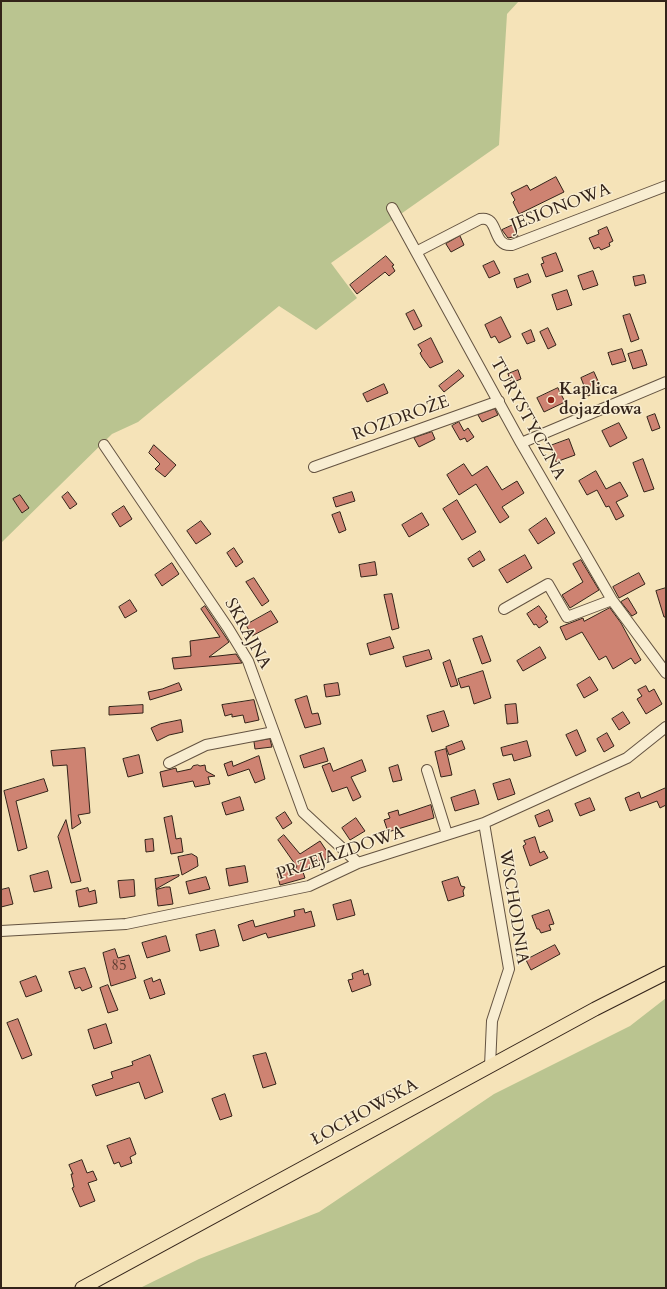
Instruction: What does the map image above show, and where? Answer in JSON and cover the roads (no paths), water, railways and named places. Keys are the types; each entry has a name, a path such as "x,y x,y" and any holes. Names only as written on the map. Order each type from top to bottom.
{"main road":[{"name":"ŁOCHOWSKA","path":"82,1288 635,987 666,973"}],"street":[{"name":"JESIONOWA","path":"416,252 480,219 485,218 490,220 502,243 512,245 666,186"},
{"name":"TURYSTYCZNA","path":"392,208 521,443 612,600 666,673"},
{"path":"521,443 666,382"},
{"name":"ROZDROŻE","path":"314,467 499,401"},
{"name":"SKRAJNA","path":"104,445 228,628 248,661 303,812 358,863"},
{"path":"504,609 548,584 567,617 612,600"},
{"name":"PRZEJAZDOWA","path":"1,931 126,924 309,886 358,863 484,823 626,758 666,727"},
{"path":"169,763 206,744 274,732"},
{"path":"427,770 447,834"},
{"name":"WSCHODNIA","path":"484,823 509,969 492,1021 490,1066"}],"place":[{"name":"Kaplica dojazdowa","path":"551,400"}]}
